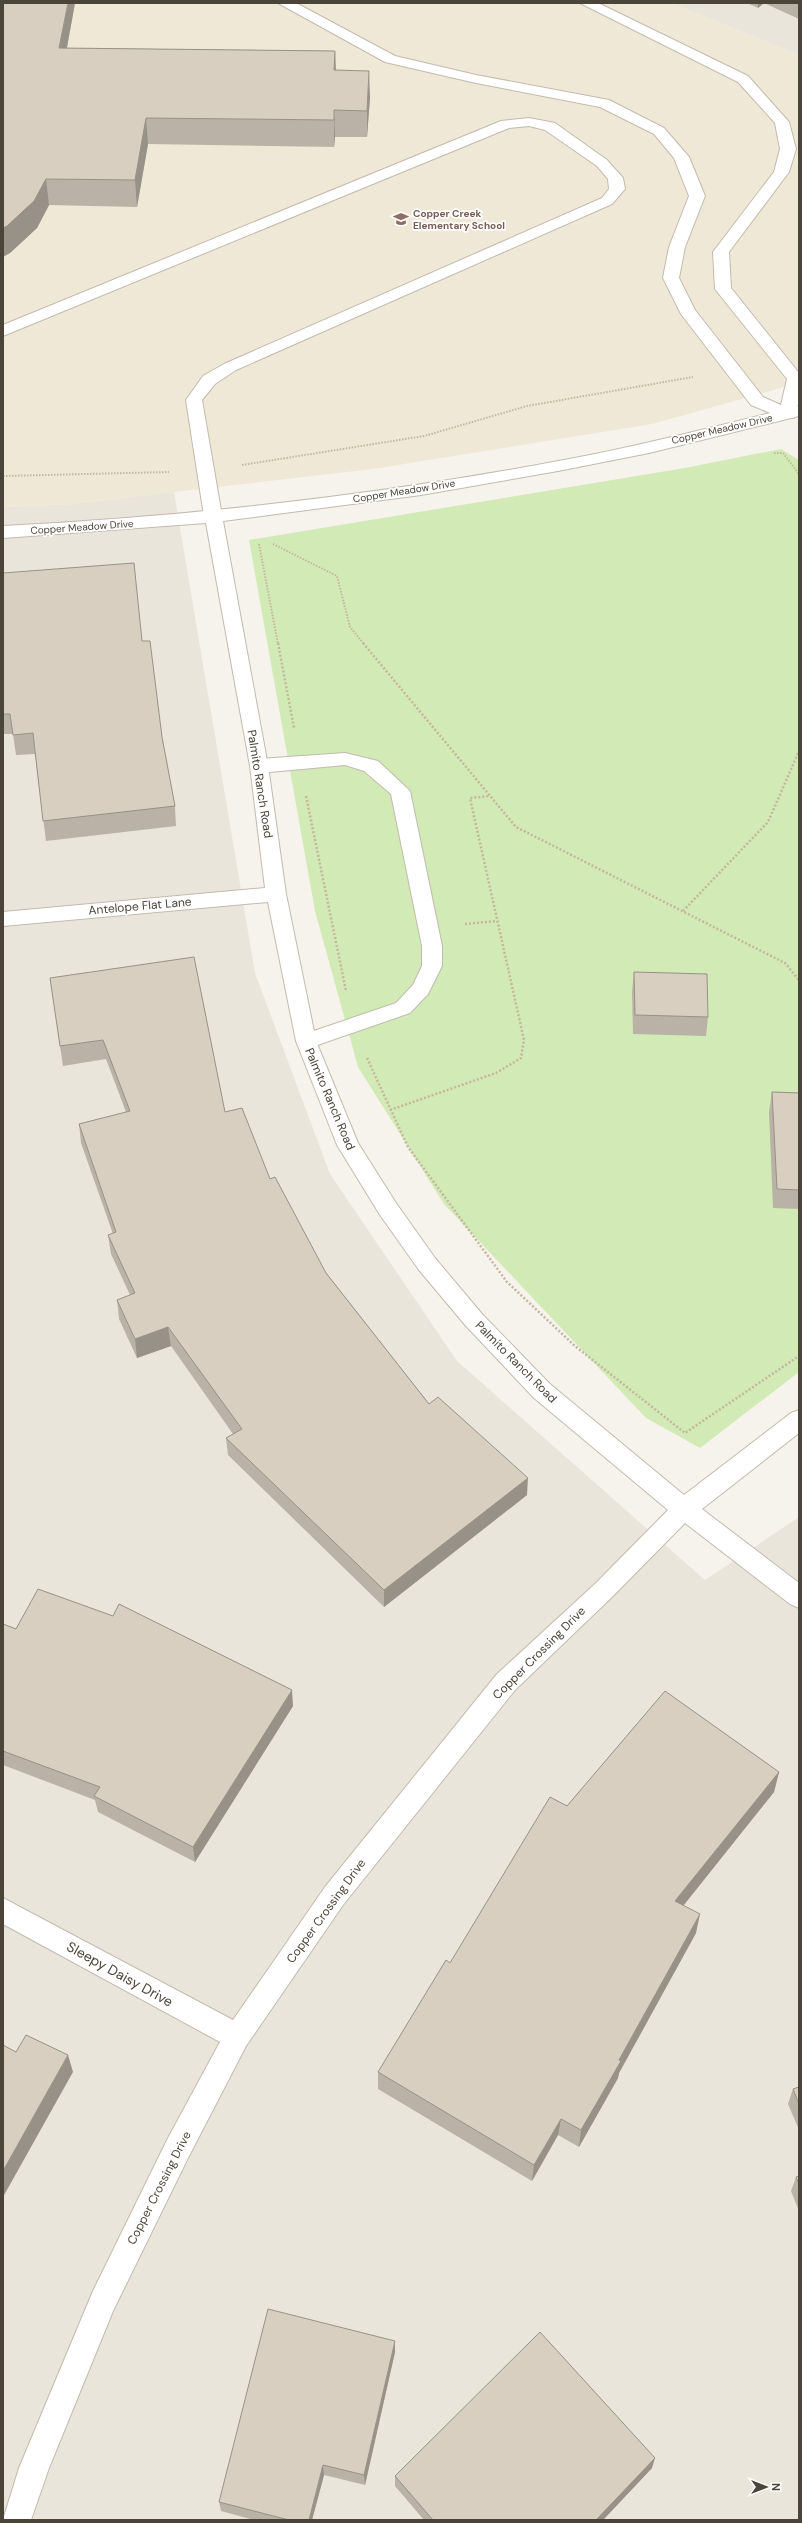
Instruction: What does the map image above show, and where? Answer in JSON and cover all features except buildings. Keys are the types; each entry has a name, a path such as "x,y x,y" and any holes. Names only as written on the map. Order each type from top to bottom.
{"street":[{"path":"285,3 390,59 476,79 604,103 659,131 681,157 697,196 676,247 671,278 686,311 757,401 793,412"},
{"path":"587,3 743,79 782,122 788,149 781,172 721,252 723,289 795,379 793,412 799,428"},
{"name":"Palmito Ranch Road","path":"3,331 506,124 529,122 550,126 602,163 615,178 617,189 607,201 230,367 209,380 194,400 205,471 259,766 276,894 306,1041 348,1145 388,1209 427,1264 474,1320 542,1391 684,1509 799,1597"},
{"name":"Copper Meadow Drive","path":"3,532 58,530 214,516 354,498 559,466 793,412"},
{"path":"259,766 345,759 371,766 400,791 432,946 432,966 421,989 403,1008 306,1041"},
{"name":"Antelope Flat Lane","path":"3,919 276,894"},
{"name":"Copper Crossing Drive","path":"16,2520 34,2468 103,2301 237,2037 334,1896 506,1682 604,1590 684,1509 799,1420"},
{"name":"Sleepy Daisy Drive","path":"3,1910 237,2037"}],"path":[{"path":"3,476 205,471 424,436 527,406 663,384 731,368"},
{"path":"218,540 255,536 337,576 350,627 516,827 785,963 799,980"},
{"path":"264,541 259,543 289,696 299,762 353,1026 408,1147 507,1282 574,1346 685,1433 799,1356"},
{"path":"683,912 768,822 799,751"},
{"path":"390,1110 496,1073 513,1065 521,1058 524,1040 470,798 490,796"}],"shaded area":[{"name":"Copper Creek Elementary School","path":"3,3 671,3 799,55 799,383 652,424 373,469 72,504 3,507"},
{"path":"671,3 799,3 799,55"},
{"path":"174,492 255,973 330,1174 457,1361 705,1580 799,1517 799,2520 3,2520 3,507 72,504"}],"green space":[{"path":"781,449 799,460 799,1372 700,1448 646,1418 444,1204 358,1067 315,911 249,540 685,468"}],"place":[{"name":"Copper Creek Elementary School","path":"401,219"}]}
